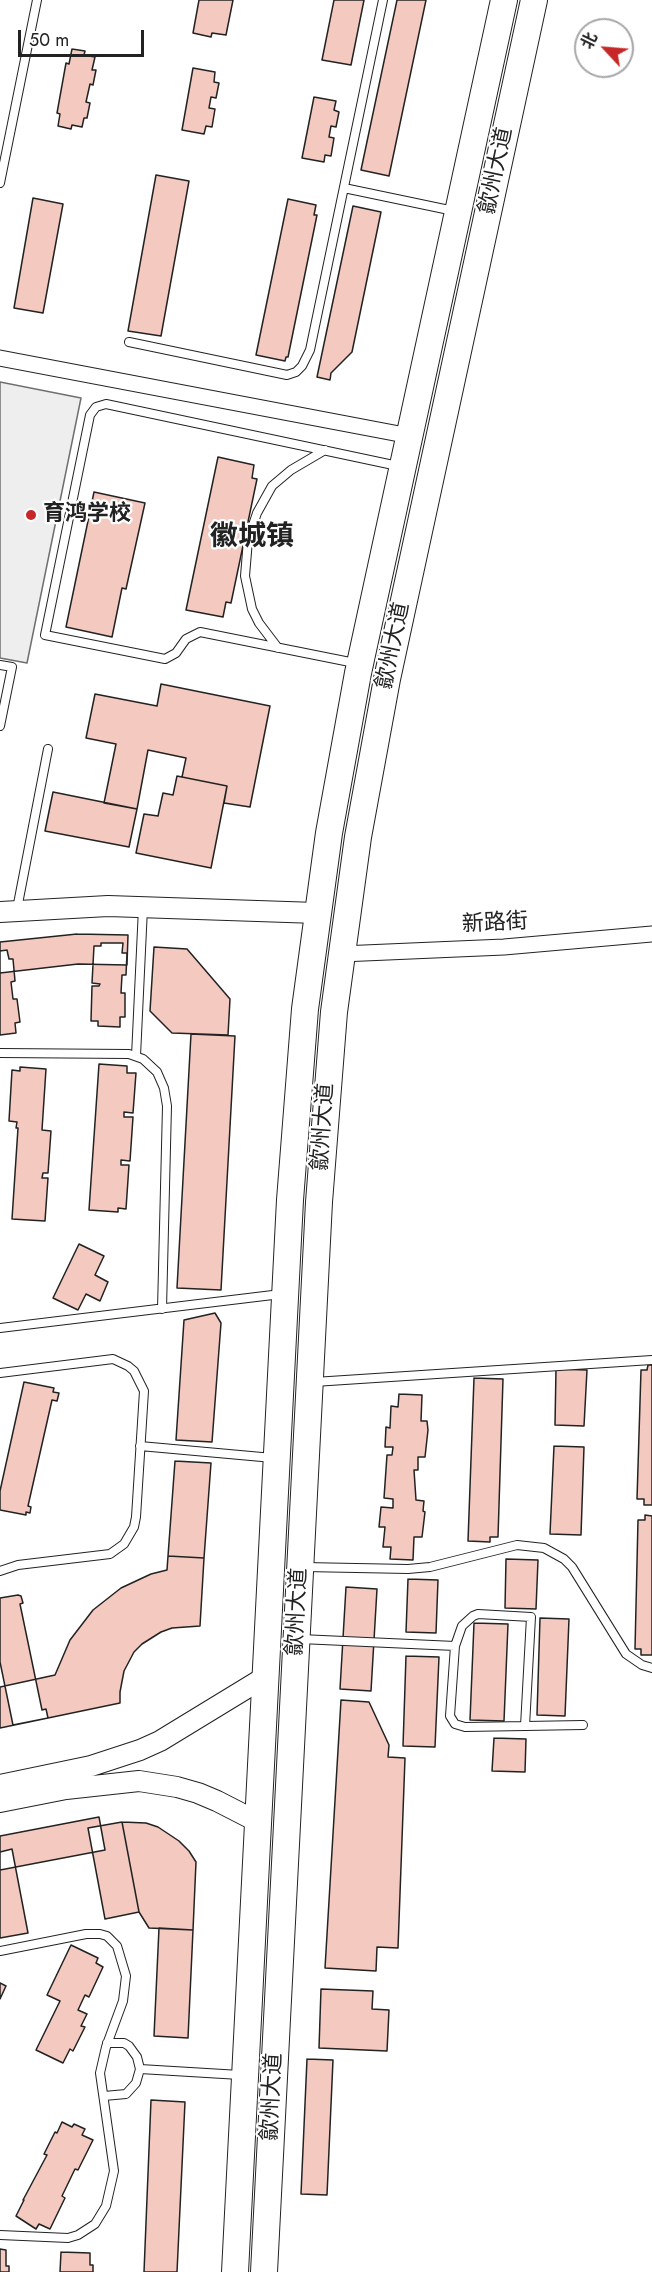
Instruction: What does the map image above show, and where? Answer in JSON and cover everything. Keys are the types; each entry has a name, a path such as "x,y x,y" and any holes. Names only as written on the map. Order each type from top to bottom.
{"highway":[{"name":"歙州大道","path":"235,2272 296,1104 317,913 360,664 504,0"},
{"name":"歙州大道","path":"264,2272 325,1107 341,954 358,837 387,679 534,0"}],"street":[{"path":"0,358 410,436"},
{"path":"8,912 57,908 143,907 317,913"},
{"name":"新路街","path":"341,954 504,947 652,934"},
{"path":"0,1785 91,1766 140,1750 160,1741 265,1677"},
{"path":"0,1802 66,1789 139,1781 198,1793 258,1822"}],"lane":[{"path":"0,183 37,0"},
{"path":"129,342 287,375 296,372 302,366 310,350 383,0"},
{"path":"344,188 458,212"},
{"path":"360,664 200,632 186,639 176,653 165,658 45,635 90,415 96,407 106,404 403,467"},
{"path":"278,648 263,630 252,609 245,576 248,540 256,513 272,486 291,470 325,450"},
{"path":"0,665 12,667 0,726"},
{"path":"8,912 48,749"},
{"path":"136,1056 143,907"},
{"path":"0,1053 129,1054 136,1056 157,1072 166,1097 162,1309"},
{"path":"0,1328 285,1293"},
{"path":"0,1373 113,1359 134,1371 144,1391 136,1517 134,1527 124,1545 110,1554 18,1565 0,1571"},
{"path":"310,1382 652,1360"},
{"path":"140,1446 277,1458"},
{"path":"300,1567 408,1569 436,1566 517,1545 544,1548 564,1559 572,1567 626,1654 642,1665 652,1668"},
{"path":"525,1726 531,1617 478,1614 472,1616 462,1626 454,1646 450,1716 455,1724 465,1727 525,1726 583,1725"},
{"path":"296,1639 454,1646"},
{"path":"0,1951 93,1933 107,1936 120,1950 126,1989 107,2043 100,2073 114,2170 106,2206 101,2216 86,2230 68,2238 0,2235"},
{"path":"104,2096 126,2094 136,2083 140,2069 137,2056 129,2046 124,2043 107,2043"},
{"path":"140,2069 245,2075"}],"shaded area":[{"name":"育鸿学校","path":"0,382 81,398 27,663 0,658"}],"building":[{"path":"199,0 233,0 226,35 212,33 211,37 193,33"},
{"path":"334,0 364,0 351,65 322,60"},
{"path":"397,0 426,0 389,176 361,170"},
{"path":"72,49 85,51 84,55 95,57 92,70 96,70 86,102 90,103 87,118 84,118 82,127 72,125 71,129 58,126 60,114 57,113 66,63 69,64"},
{"path":"193,68 215,72 214,82 219,83 216,98 211,97 209,108 215,109 212,127 206,126 204,134 182,130"},
{"path":"314,97 336,101 334,110 339,112 336,127 331,126 329,137 334,138 331,156 325,155 324,162 302,158"},
{"path":"156,175 189,181 161,336 128,331"},
{"path":"33,198 63,204 43,313 14,308"},
{"path":"288,199 316,205 314,215 317,215 288,357 285,361 256,355"},
{"path":"353,206 381,212 352,352 331,373 330,380 317,377"},
{"path":"218,457 254,465 252,478 257,479 231,603 226,602 223,617 186,610"},
{"path":"94,492 145,503 126,589 122,588 112,637 66,627"},
{"path":"161,684 270,706 250,807 224,803 227,786 182,777 186,758 148,750 137,809 104,803 116,744 86,738 95,694 157,706"},
{"path":"177,776 227,786 211,868 136,853 144,814 158,816 163,793 173,795"},
{"path":"53,792 137,809 129,847 45,831"},
{"path":"77,934 128,935 127,965 78,964 0,973 0,942"},
{"path":"101,943 123,943 122,953 127,953 126,975 122,975 121,993 125,993 125,1017 120,1017 120,1027 98,1026 98,1021 91,1021 92,986 100,984 92,983 94,946 101,946"},
{"path":"154,947 187,949 230,999 228,1035 172,1033 150,1011"},
{"path":"7,950 9,959 13,959 15,981 11,982 13,999 17,999 20,1022 15,1023 16,1033 0,1035 0,951"},
{"path":"191,1034 235,1036 221,1290 177,1288"},
{"path":"99,1064 127,1066 127,1073 136,1073 133,1113 124,1112 124,1117 133,1117 130,1161 121,1160 121,1165 129,1165 126,1209 118,1208 118,1212 89,1210"},
{"path":"20,1067 46,1069 42,1130 51,1131 48,1173 43,1173 42,1178 48,1178 45,1221 12,1219 18,1128 16,1128 17,1122 9,1121 12,1070 20,1071"},
{"path":"79,1244 104,1256 95,1275 108,1282 100,1301 86,1294 78,1310 53,1298"},
{"path":"215,1313 221,1323 212,1442 176,1440 184,1320"},
{"path":"648,1365 652,1365 652,1505 644,1505 644,1499 637,1499 641,1370 647,1370"},
{"path":"556,1369 587,1370 584,1426 555,1425"},
{"path":"474,1378 503,1379 498,1537 490,1537 490,1542 468,1541"},
{"path":"24,1382 54,1388 53,1392 59,1393 57,1401 52,1400 28,1506 31,1507 30,1513 26,1512 26,1515 0,1510 0,1491"},
{"path":"399,1394 422,1395 421,1421 427,1421 428,1430 425,1457 418,1457 418,1470 414,1470 416,1500 424,1501 423,1511 425,1512 422,1537 414,1537 413,1560 390,1559 391,1547 383,1547 385,1527 379,1527 381,1507 393,1508 393,1499 384,1498 387,1455 392,1455 393,1447 385,1447 386,1427 390,1428 391,1406 398,1407"},
{"path":"554,1446 584,1447 581,1535 550,1534"},
{"path":"175,1461 211,1463 204,1558 168,1556"},
{"path":"645,1515 652,1516 652,1655 641,1655 641,1649 635,1649 638,1520 645,1520"},
{"path":"168,1556 204,1558 200,1626 172,1628 142,1644 134,1652 124,1671 120,1703 0,1728 0,1687 55,1675 70,1640 93,1610 121,1588 151,1574 167,1570"},
{"path":"506,1559 538,1560 536,1609 505,1608"},
{"path":"408,1579 438,1580 436,1633 406,1632"},
{"path":"346,1587 377,1589 371,1691 340,1689"},
{"path":"21,1596 23,1603 20,1604 42,1710 46,1709 48,1718 13,1725 0,1662 0,1598"},
{"path":"540,1618 569,1619 565,1716 537,1715"},
{"path":"474,1623 508,1624 504,1721 470,1720"},
{"path":"406,1656 439,1657 435,1747 403,1746"},
{"path":"341,1700 369,1702 389,1745 388,1757 405,1758 398,1948 377,1947 376,1971 325,1968"},
{"path":"494,1738 526,1739 525,1772 492,1771"},
{"path":"99,1817 105,1850 0,1870 0,1836"},
{"path":"122,1822 146,1823 158,1827 189,1851 196,1862 193,1930 149,1928 139,1912"},
{"path":"122,1822 139,1912 105,1919 88,1828"},
{"path":"12,1849 28,1933 0,1938 0,1852"},
{"path":"159,1928 193,1930 188,2038 154,2036"},
{"path":"71,1945 98,1958 96,1963 103,1967 89,1997 85,1995 78,2010 87,2014 81,2026 85,2027 73,2051 70,2049 63,2063 36,2050 60,2001 47,1995"},
{"path":"0,1983 6,1986 0,1999"},
{"path":"321,1989 373,1991 372,2009 389,2010 387,2051 319,2048"},
{"path":"307,2059 333,2060 327,2195 301,2194"},
{"path":"151,2100 185,2102 177,2272 144,2272"},
{"path":"62,2122 72,2127 74,2124 85,2129 82,2135 93,2140 78,2170 75,2169 62,2196 65,2198 50,2229 39,2224 36,2229 16,2216 47,2155 44,2154"},
{"path":"0,2249 6,2250 6,2266 9,2266 9,2272 0,2272"},
{"path":"61,2252 90,2253 90,2265 93,2265 93,2272 60,2272"}],"place":[{"name":"育鸿学校","path":"31,515"}],"district":[{"name":"徽城镇","path":"252,538"}]}
